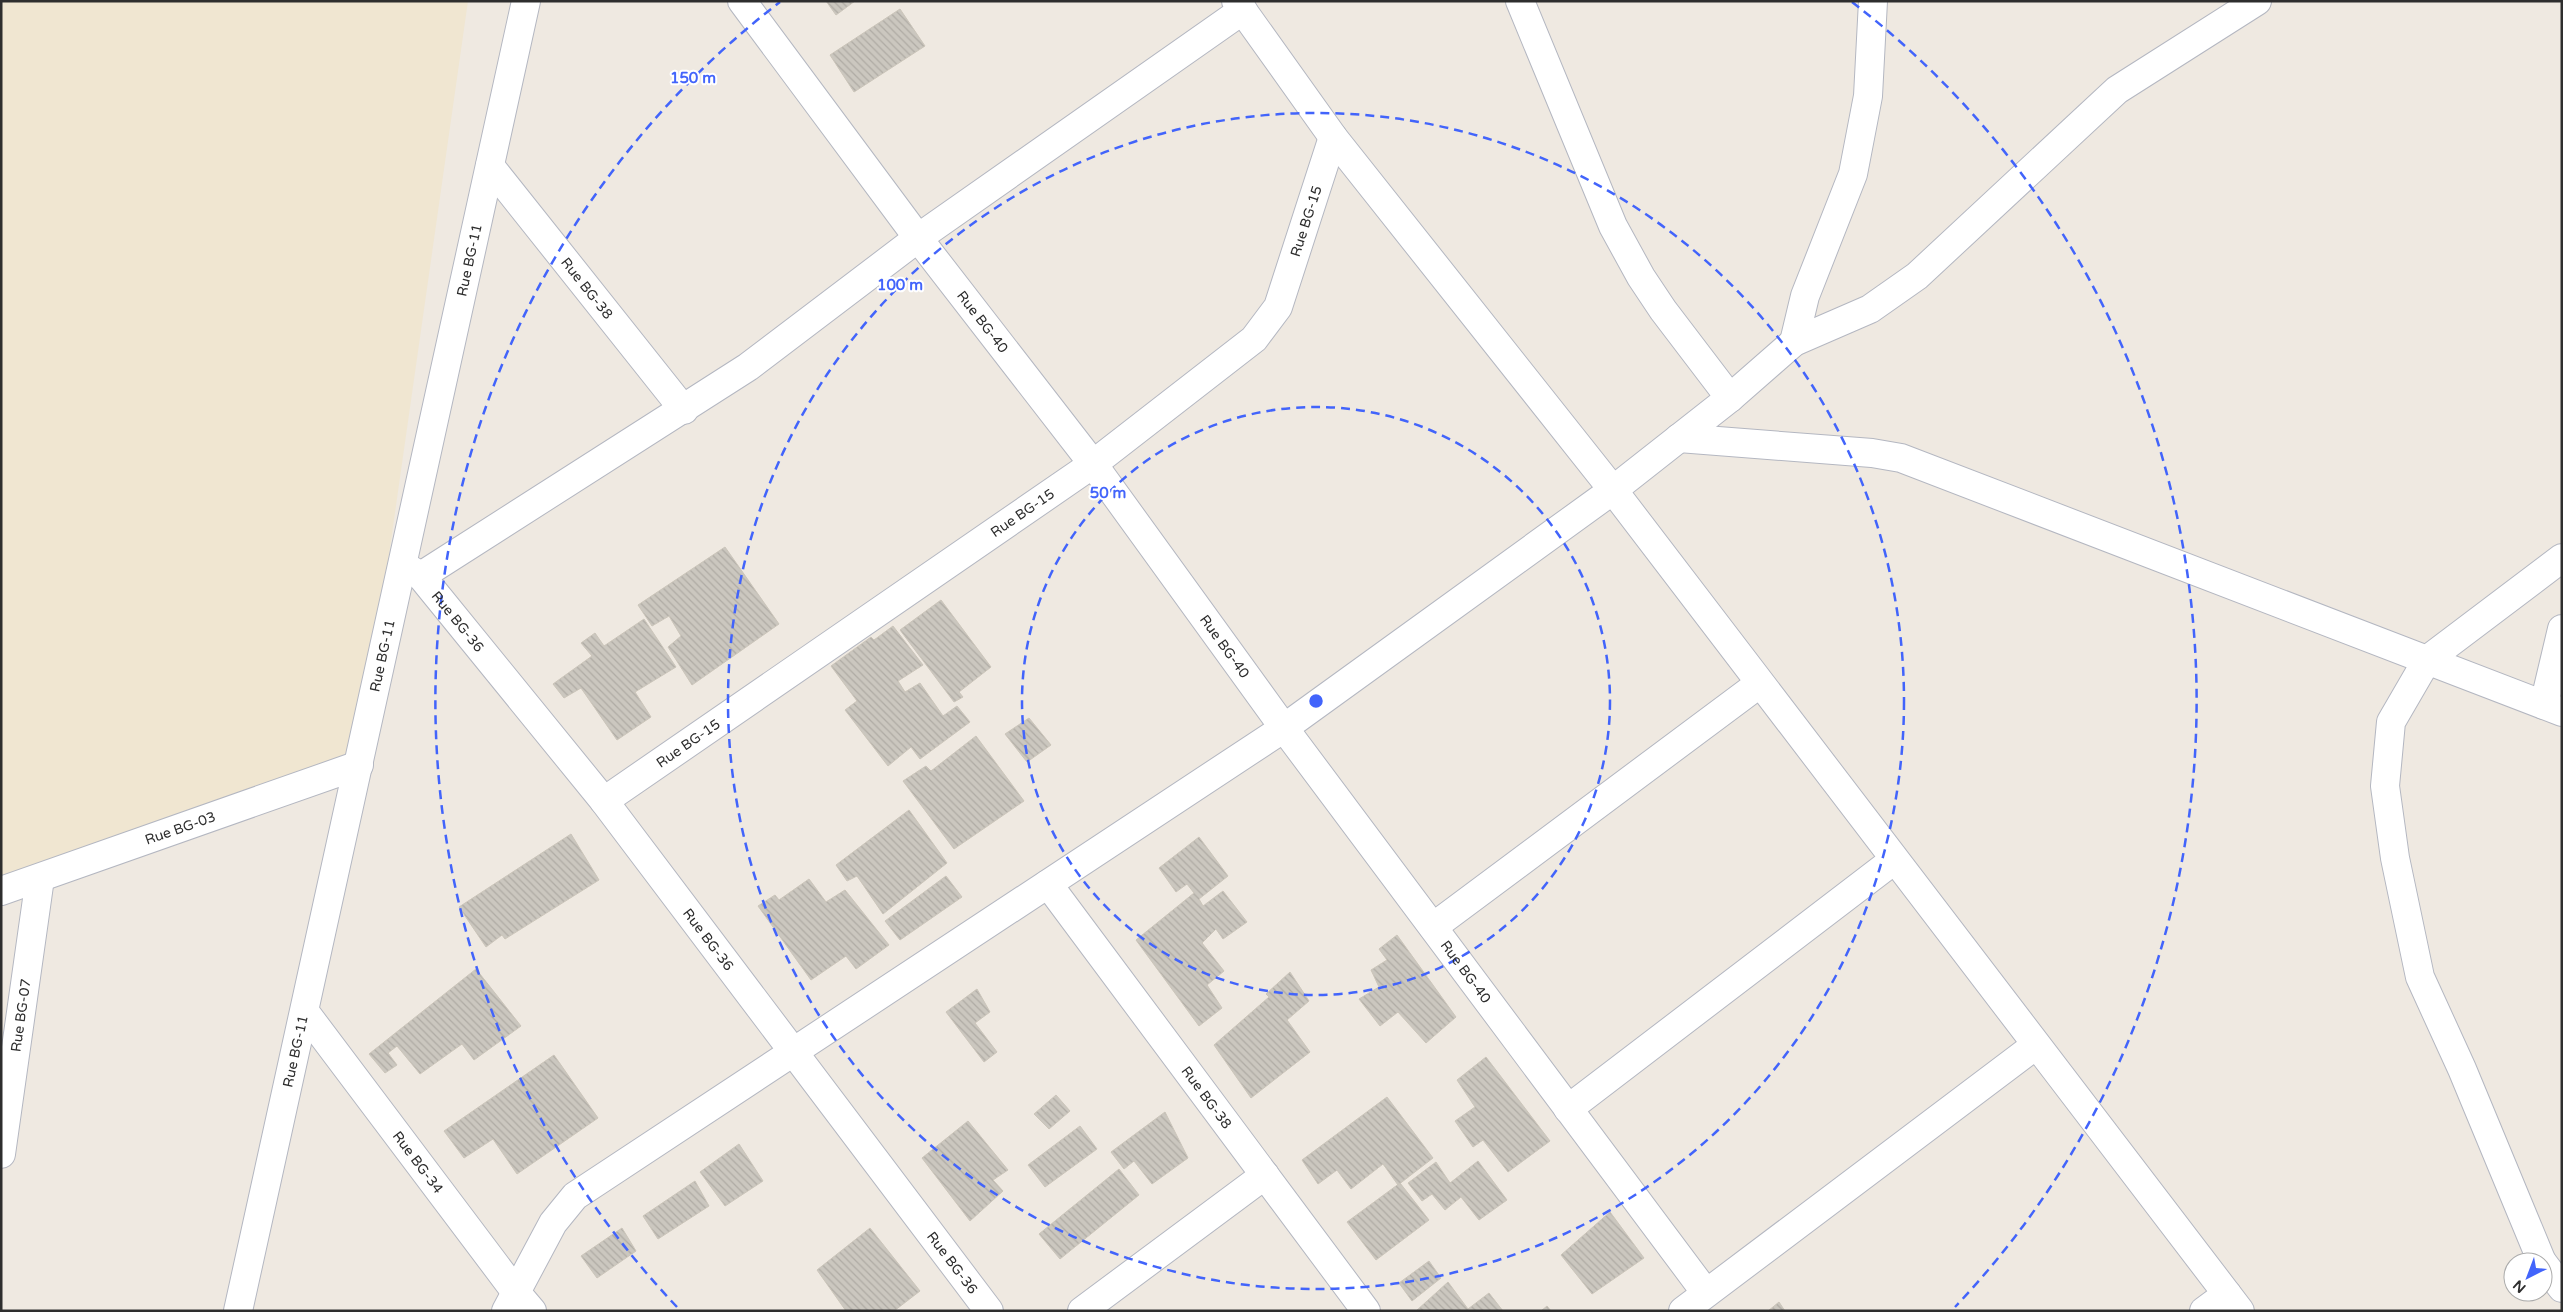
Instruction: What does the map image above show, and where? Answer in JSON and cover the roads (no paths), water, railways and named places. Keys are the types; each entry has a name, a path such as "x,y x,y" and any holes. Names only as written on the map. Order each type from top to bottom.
{"street":[{"name":"Rue BG-11","path":"238,1311 306,1012 359,765 412,570 490,166 526,1"},
{"name":"Rue BG-40","path":"742,1 918,238 1093,464 1284,728 1706,1294"},
{"path":"1520,1 1613,226 1641,277 1663,310 1730,398"},
{"path":"1794,342 1804,296 1853,174 1868,96 1873,1"},
{"path":"518,1304 552,1223 576,1196 1284,728 1613,490 1730,398 1794,342 1870,309 1917,276 2118,90 2256,1"},
{"path":"412,570 684,410 748,367 918,238 1240,6 1333,137 1613,490 1759,684 2233,1302 2204,1311"},
{"name":"Rue BG-15","path":"604,801 1093,464 1254,338 1278,307 1333,137"},
{"name":"Rue BG-38","path":"490,166 684,410"},
{"path":"1679,438 1872,453 1900,458 2553,709 2562,629"},
{"path":"2539,1252 2462,1069 2420,977 2395,858 2385,786 2392,722 2427,660 2562,558"},
{"name":"Rue BG-36","path":"412,570 604,801 988,1311"},
{"path":"1433,927 1759,684"},
{"name":"Rue BG-03","path":"1,891 359,765"},
{"path":"1568,1109 1894,860"},
{"name":"Rue BG-07","path":"1,1154 40,878"},
{"name":"Rue BG-38","path":"1048,884 1366,1311"},
{"name":"Rue BG-34","path":"306,1012 518,1304"},
{"path":"1683,1311 2036,1045"},
{"path":"1082,1311 1265,1175"},
{"path":"2553,1276 2562,1288"}]}
